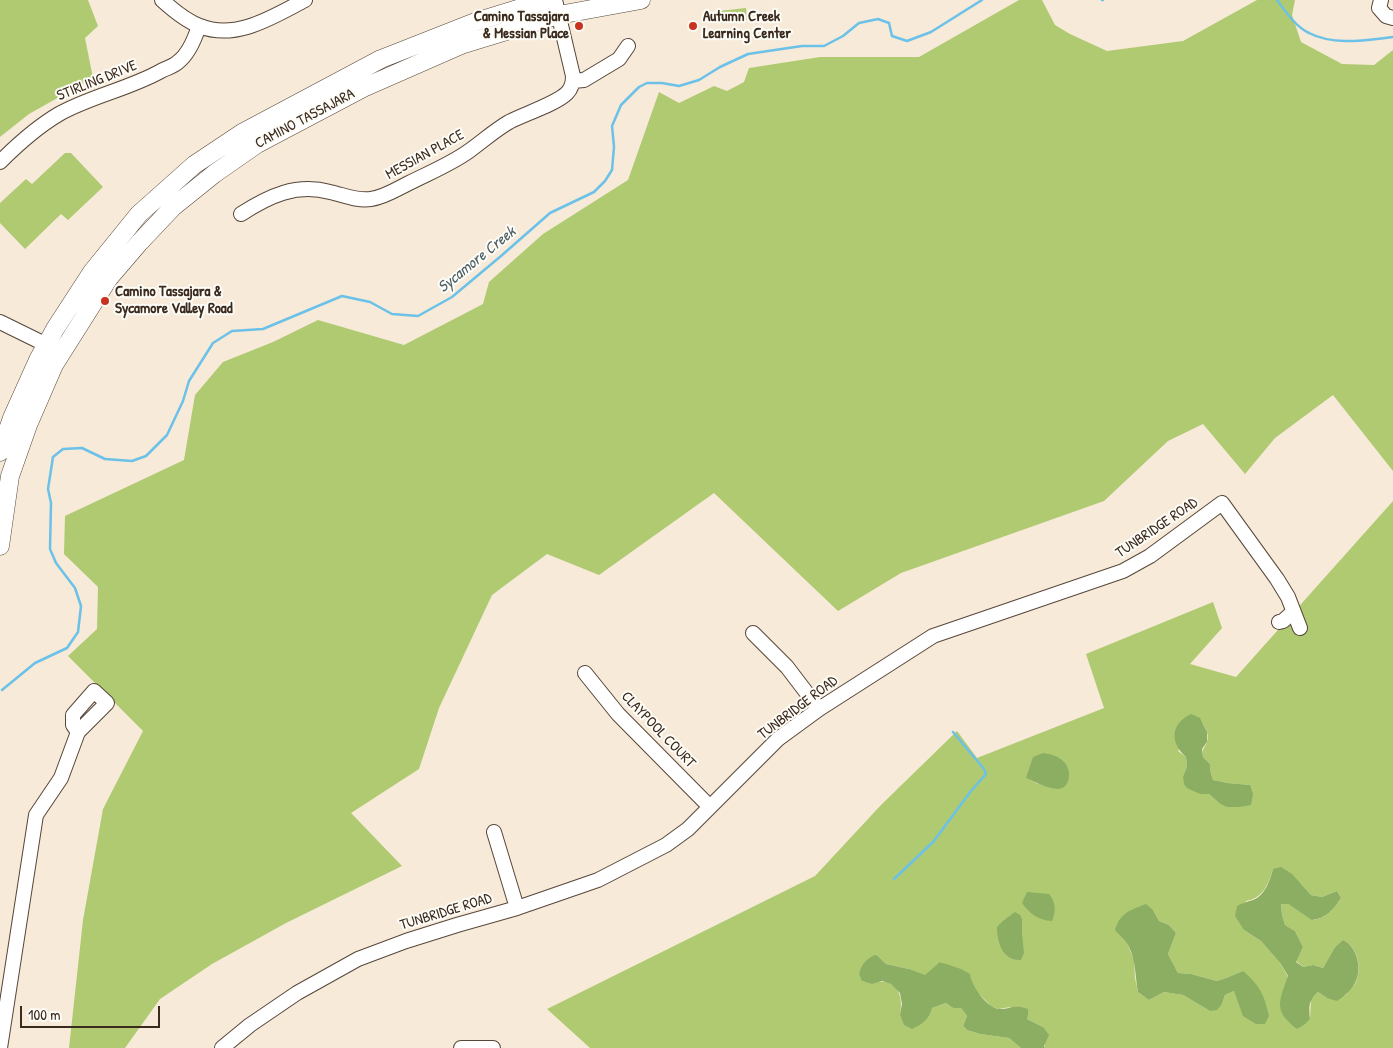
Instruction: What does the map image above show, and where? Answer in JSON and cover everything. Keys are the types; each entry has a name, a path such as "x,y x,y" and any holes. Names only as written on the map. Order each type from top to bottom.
{"main road":[{"name":"CAMINO TASSAJARA","path":"54,349 55,329 97,266 139,214 194,166 242,133 381,59 475,22 547,0"},
{"name":"CAMINO TASSAJARA","path":"54,349 109,278 139,243 174,207 214,174 258,144 363,88 461,45 557,8 641,0"},
{"path":"0,452 12,418 39,358 54,349"},
{"path":"0,546 10,476 28,424 54,365 54,349"}],"street":[{"path":"162,0 175,12 199,26 213,30 232,30 252,26 305,0"},
{"path":"1381,0 1379,8 1386,16 1393,18"},
{"path":"557,8 573,81 584,80 619,59 628,46"},
{"name":"STIRLING DRIVE","path":"0,162 18,144 59,114 77,105 153,76 179,62 195,41 199,26"},
{"name":"MESSIAN PLACE","path":"242,214 257,204 286,192 308,189 322,190 358,200 384,196 438,170 468,152 494,131 511,121 560,98 570,90 573,81"},
{"path":"0,322 54,349"},
{"name":"TUNBRIDGE ROAD","path":"222,1048 250,1025 297,993 358,959 457,924 518,908 598,880 666,845 688,829 778,739 819,709 933,636 1123,572 1150,556 1222,504 1277,579 1288,597 1300,628"},
{"path":"1279,622 1283,621 1293,612"},
{"path":"753,633 787,667 819,709"},
{"name":"CLAYPOOL COURT","path":"585,673 618,714 710,807"},
{"path":"0,1048 36,815 61,778 78,732"},
{"path":"494,832 518,908"},
{"path":"461,1048 493,1048"}],"green space":[{"path":"0,0 88,0 98,26 85,38 93,78 29,114 0,137"},
{"path":"1019,0 1042,0 1055,25 1107,51 1183,41 1257,0 1295,0 1292,15 1301,42 1342,64 1374,65 1393,50 1393,471 1333,395 1275,438 1245,474 1203,424 1168,441 1104,501 901,573 838,611 714,493 599,575 547,554 492,595 439,708 419,769 351,813 402,866 286,923 212,964 160,999 125,1048 69,1048 83,920 103,809 143,731 68,656 97,629 98,587 64,554 65,516 184,460 195,395 223,362 273,342 318,320 404,345 483,304 489,282 543,234 628,180 659,92 679,103 714,86 727,91 744,82 749,68 820,57 919,57"},
{"path":"746,8 747,20 721,23 719,11"},
{"path":"65,153 71,153 103,187 68,220 61,214 25,249 0,223 0,203 26,179 32,184"},
{"path":"1393,501 1393,1048 1045,1048 1043,1027 1010,1007 999,1009 992,1007 976,991 971,981 941,962 925,976 909,969 886,964 878,956 862,981 883,982 893,985 899,993 901,1003 900,1014 932,1008 946,1003 953,1008 961,1008 967,1016 963,1026 967,1030 1009,1038 1021,1048 590,1048 547,1009 815,876 881,805 957,731 977,758 1104,708 1086,654 1213,602 1222,628 1190,664 1236,677","holes":["1200,719 1208,736 1203,750 1203,757 1210,764 1213,780 1250,785 1219,803 1209,794 1200,794 1183,776 1187,767 1186,757 1178,751","1031,767 1056,789 1036,783 1027,778","1273,869 1301,884 1311,895 1322,897 1337,891 1341,898 1329,913 1313,920 1288,904 1281,903 1285,925 1295,931 1303,947 1296,961 1303,967 1313,965 1323,968 1335,947 1343,940 1352,948 1357,958 1359,971 1353,987 1346,995 1327,998 1318,992 1311,999 1310,1019 1281,964 1261,941 1244,930 1246,901 1261,894","1153,910 1159,921 1169,925 1176,933 1168,954 1178,973 1191,974 1217,981 1243,971 1234,991 1225,995 1222,1004 1210,1011 1183,995 1164,992 1149,1000 1138,992 1134,960 1127,943","1013,915 1022,919 1022,934 1004,920"]},
{"path":"1191,714 1200,718 1207,732 1207,742 1202,749 1203,757 1210,764 1213,780 1250,785 1253,794 1251,805 1227,807 1209,794 1200,794 1187,788 1184,784 1183,776 1187,767 1186,757 1177,746 1175,734 1179,723"},
{"path":"1043,753 1057,757 1067,765 1069,778 1062,788 1057,789 1041,785 1026,778 1033,757"},
{"path":"1281,867 1292,874 1311,895 1322,897 1337,891 1341,898 1329,913 1312,920 1288,904 1281,904 1285,925 1295,931 1303,947 1296,962 1303,967 1313,965 1323,968 1335,947 1343,940 1352,948 1358,960 1357,979 1349,992 1337,1001 1327,998 1318,992 1312,998 1310,1004 1310,1019 1297,1029 1289,1023 1281,1011 1282,992 1288,976 1281,964 1261,941 1244,930 1235,916 1237,906 1261,895 1269,883 1273,869"},
{"path":"1027,892 1049,894 1055,907 1052,921 1038,918 1025,907 1022,903"},
{"path":"1146,904 1153,910 1159,921 1169,925 1176,933 1168,954 1178,973 1191,974 1217,981 1243,971 1254,981 1263,996 1269,1016 1265,1024 1256,1024 1243,1016 1234,991 1225,995 1222,1004 1217,1010 1210,1011 1183,995 1164,992 1149,1000 1138,992 1131,950 1115,930 1117,924 1126,913"},
{"path":"1015,912 1022,919 1024,953 1021,960 1015,960 1005,954 997,933 997,927"},
{"path":"875,955 886,964 925,975 940,962 961,969 970,974 980,996 995,1008 1016,1007 1028,1009 1027,1019 1043,1027 1049,1035 1044,1046 1045,1048 1021,1048 1009,1038 967,1030 963,1026 967,1016 961,1008 953,1008 946,1003 932,1008 927,1018 916,1027 912,1029 904,1025 900,1014 902,1004 900,993 891,984 882,981 872,984 862,981 859,974 864,963"}],"waterway":[{"name":"Sycamore Creek","path":"2,690 35,663 67,648 78,632 81,606 75,588 56,563 50,549 51,503 48,489 53,457 63,449 82,448 105,459 132,461 146,456 167,435 183,401 189,381 213,343 232,331 263,329 342,296 370,302 392,314 418,316 452,297 550,213 594,192 605,181 612,170 614,147 612,126 621,105 639,87 647,83 679,86 699,80 720,67 748,54 802,46 824,46 843,36 859,23 878,19 889,23 892,36 907,41 931,32 982,0"},
{"path":"1277,0 1300,27 1319,37 1339,41 1393,37"},
{"path":"894,879 933,842 986,774 984,769 953,732"}],"place":[{"name":"Camino Tassajara & Messian Place","path":"579,26"},
{"name":"Autumn Creek Learning Center","path":"693,26"},
{"name":"Camino Tassajara & Sycamore Valley Road","path":"105,301"}]}
